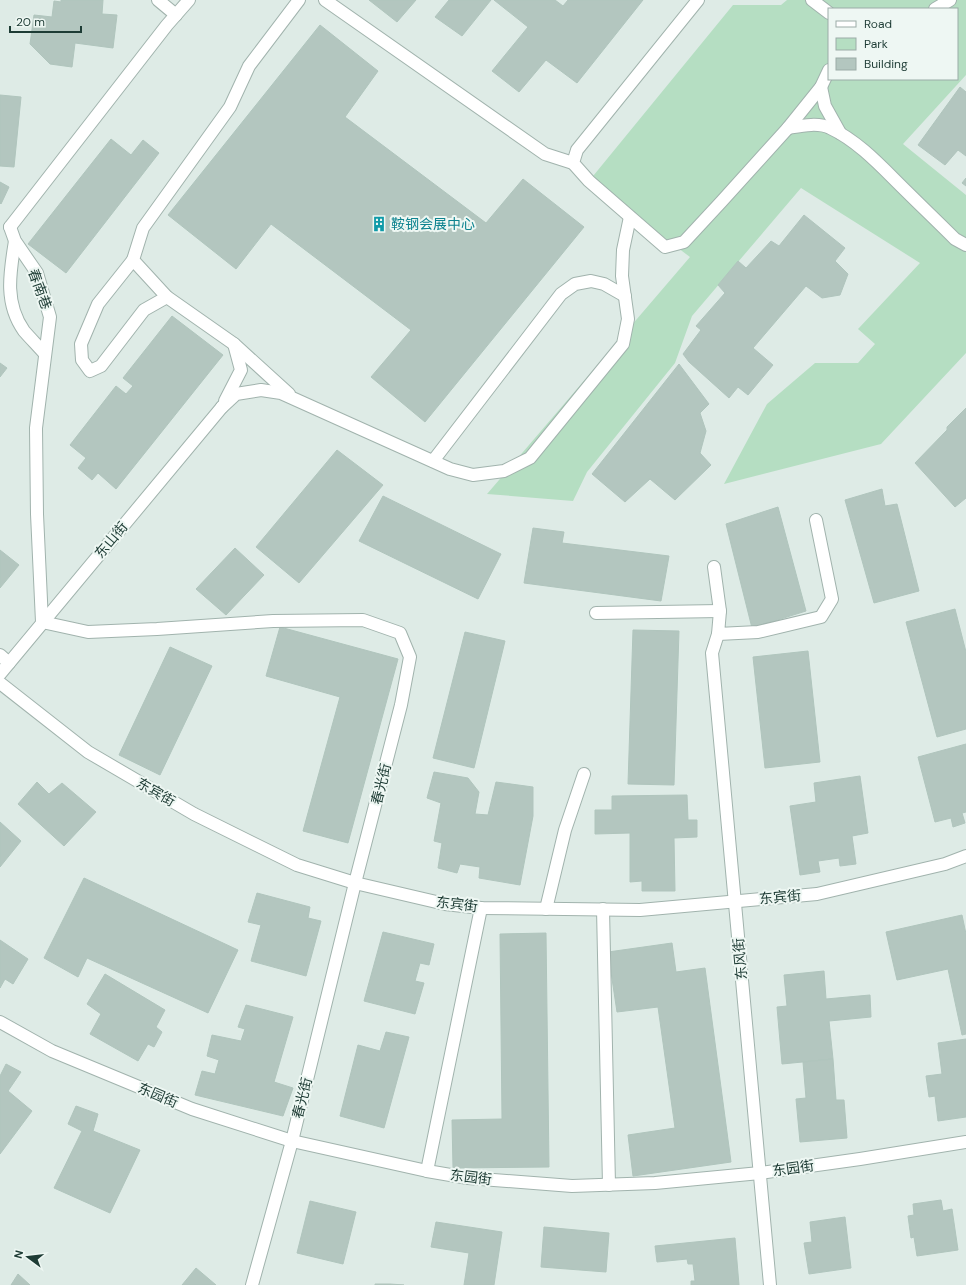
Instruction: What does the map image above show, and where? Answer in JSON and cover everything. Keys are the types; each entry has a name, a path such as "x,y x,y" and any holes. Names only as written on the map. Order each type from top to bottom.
{"street":[{"path":"158,0 176,15"},
{"name":"春南巷","path":"42,622 37,514 36,428 50,317 37,273 15,241 5,223 189,0"},
{"path":"167,297 144,310 101,366 90,371 82,360 82,344 98,304 133,260 143,228 230,107 248,66 299,0"},
{"path":"325,0 545,154 574,162 589,180 665,247 684,242 788,128 821,87 828,72"},
{"path":"574,162 577,150 698,0"},
{"path":"812,0 828,12"},
{"path":"937,8 950,0"},
{"path":"821,87 825,106 841,134"},
{"path":"788,128 802,125 829,127 841,134 868,153 955,239 966,245"},
{"path":"222,407 236,394 261,390 281,393 450,469 473,475 504,471 530,458 623,344 628,319 622,276 623,250 630,217"},
{"path":"15,241 10,278 12,308 24,330 45,354"},
{"path":"133,260 167,297 234,344 293,398"},
{"path":"433,461 561,294 575,284 591,281 604,284 625,296"},
{"path":"222,407 241,370 234,344"},
{"name":"东山街","path":"0,674 5,659 42,622 222,407"},
{"path":"718,634 758,632 821,617 832,599 816,520"},
{"name":"东风街","path":"714,567 720,611 718,634 712,653 770,1285"},
{"path":"596,613 720,611"},
{"name":"春光街","path":"42,622 88,632 157,629 273,620 363,620 400,633 410,657 401,705 355,883 292,1141 252,1285"},
{"name":"东宾街","path":"0,683 88,752 194,814 297,865 355,883 445,904 481,908 640,910 734,902 817,894 945,864 966,856"},
{"path":"546,909 564,830 584,774"},
{"path":"427,1171 481,908"},
{"path":"603,909 609,1185"},
{"name":"东园街","path":"0,1022 52,1051 192,1109 292,1141 427,1171 468,1178 572,1186 655,1183 760,1173 966,1142"}],"green space":[{"path":"787,0 966,0 966,75 903,144 966,195 966,353 881,444 724,484 767,404 815,363 858,363 875,344 858,329 920,263 801,188 692,316 675,363 587,472 573,501 487,494 690,257 589,181 733,5 781,5"}],"building":[{"path":"61,0 103,0 102,14 117,15 113,48 75,43 72,67 50,64 30,44 34,15 52,17 54,1 61,2"},
{"path":"369,0 416,0 397,22"},
{"path":"449,0 491,0 462,36 435,17"},
{"path":"494,0 555,0 563,6 568,0 643,0 577,83 546,60 519,92 492,71 528,27"},
{"name":"鞍钢会展中心","path":"320,25 378,71 345,117 486,223 523,179 584,227 425,422 371,377 411,330 271,224 236,269 168,215"},
{"path":"960,87 966,92 966,156 958,150 945,165 918,145"},
{"path":"0,95 21,97 14,167 0,166"},
{"path":"111,139 131,155 143,140 159,153 66,273 28,244"},
{"path":"966,178 966,186 962,183"},
{"path":"0,182 9,187 1,204 0,203"},
{"path":"804,215 845,248 835,261 848,274 840,295 822,298 806,286 753,348 773,365 748,395 738,387 729,398 689,362 683,354 701,330 696,326 725,293 718,285 738,261 746,268 771,241 779,246"},
{"path":"172,316 223,355 116,489 98,473 92,480 78,468 86,458 70,445 116,386 126,394 133,386 123,378"},
{"path":"0,363 7,368 0,377"},
{"path":"679,364 709,404 700,413 706,431 700,453 711,465 675,500 650,479 625,502 592,474"},
{"path":"966,408 966,498 955,507 915,463"},
{"path":"337,450 383,485 299,583 256,547"},
{"path":"882,489 885,506 897,504 919,591 874,603 845,500"},
{"path":"383,496 501,554 478,599 359,541"},
{"path":"778,507 806,611 752,628 726,524"},
{"path":"533,528 564,532 562,543 669,556 661,601 524,583"},
{"path":"235,548 264,575 226,615 196,589"},
{"path":"0,550 19,565 0,588"},
{"path":"955,609 966,652 966,729 937,737 906,622"},
{"path":"280,627 398,659 348,843 303,831 340,697 266,676"},
{"path":"633,630 679,631 674,785 628,784"},
{"path":"465,632 505,641 474,768 433,758"},
{"path":"170,647 212,666 160,775 119,755"},
{"path":"808,651 820,762 765,768 753,657"},
{"path":"966,744 966,812 962,813 965,823 953,827 951,818 935,822 918,757"},
{"path":"434,772 468,778 479,792 475,814 488,815 496,782 533,787 533,816 520,885 479,878 480,867 460,864 457,873 438,868 442,843 434,841 441,803 427,798"},
{"path":"860,776 868,833 852,836 856,864 840,866 839,858 818,861 820,872 800,875 790,806 816,802 814,783"},
{"path":"37,782 49,794 62,783 96,812 64,846 18,804"},
{"path":"687,795 688,820 697,820 697,837 674,838 675,891 642,891 642,881 630,882 630,833 595,834 595,810 612,810 612,796"},
{"path":"0,822 21,841 0,867"},
{"path":"84,878 238,950 208,1013 87,958 78,977 44,958"},
{"path":"257,893 310,907 308,918 321,921 306,976 251,961 261,925 248,922"},
{"path":"962,915 966,934 966,1034 962,1035 948,969 897,980 886,932"},
{"path":"383,932 434,944 429,965 420,963 415,981 424,983 415,1014 364,1001"},
{"path":"546,933 549,1167 453,1168 452,1120 502,1119 500,934"},
{"path":"0,940 28,959 13,984 5,979 0,988"},
{"path":"672,943 676,972 705,968 731,1162 633,1176 628,1135 675,1128 658,1007 617,1012 608,952"},
{"path":"824,971 826,999 870,995 871,1017 829,1021 833,1059 782,1064 777,1007 787,1006 784,975"},
{"path":"105,974 165,1010 156,1027 162,1032 154,1047 148,1044 138,1061 90,1034 101,1014 87,1004"},
{"path":"246,1005 293,1017 274,1082 293,1088 283,1116 195,1095 202,1071 215,1074 219,1060 207,1056 212,1035 241,1041 245,1029 238,1027"},
{"path":"386,1032 409,1037 384,1128 340,1116 358,1045 380,1051"},
{"path":"966,1039 966,1117 938,1121 935,1096 929,1097 926,1076 942,1074 938,1043"},
{"path":"833,1059 836,1100 844,1100 847,1138 800,1142 796,1099 806,1098 803,1062"},
{"path":"6,1064 21,1072 8,1091 32,1111 0,1154 0,1076"},
{"path":"76,1106 98,1114 93,1131 140,1150 110,1213 54,1188 82,1131 68,1124"},
{"path":"941,1200 943,1211 952,1209 958,1250 917,1256 914,1237 911,1238 908,1216 914,1215 913,1204"},
{"path":"310,1201 356,1212 343,1264 297,1253"},
{"path":"845,1217 851,1268 809,1274 804,1243 812,1242 810,1222"},
{"path":"436,1222 502,1232 494,1285 464,1285 469,1253 431,1247"},
{"path":"544,1227 609,1233 606,1272 541,1267"},
{"path":"735,1238 739,1285 691,1285 691,1281 695,1281 693,1264 688,1264 687,1259 657,1262 655,1246"},
{"path":"196,1268 216,1285 182,1285"},
{"path":"18,1274 30,1285 11,1285"},
{"path":"390,1284 404,1285 375,1285"}],"place":[{"name":"鞍钢会展中心","path":"379,224"}]}
